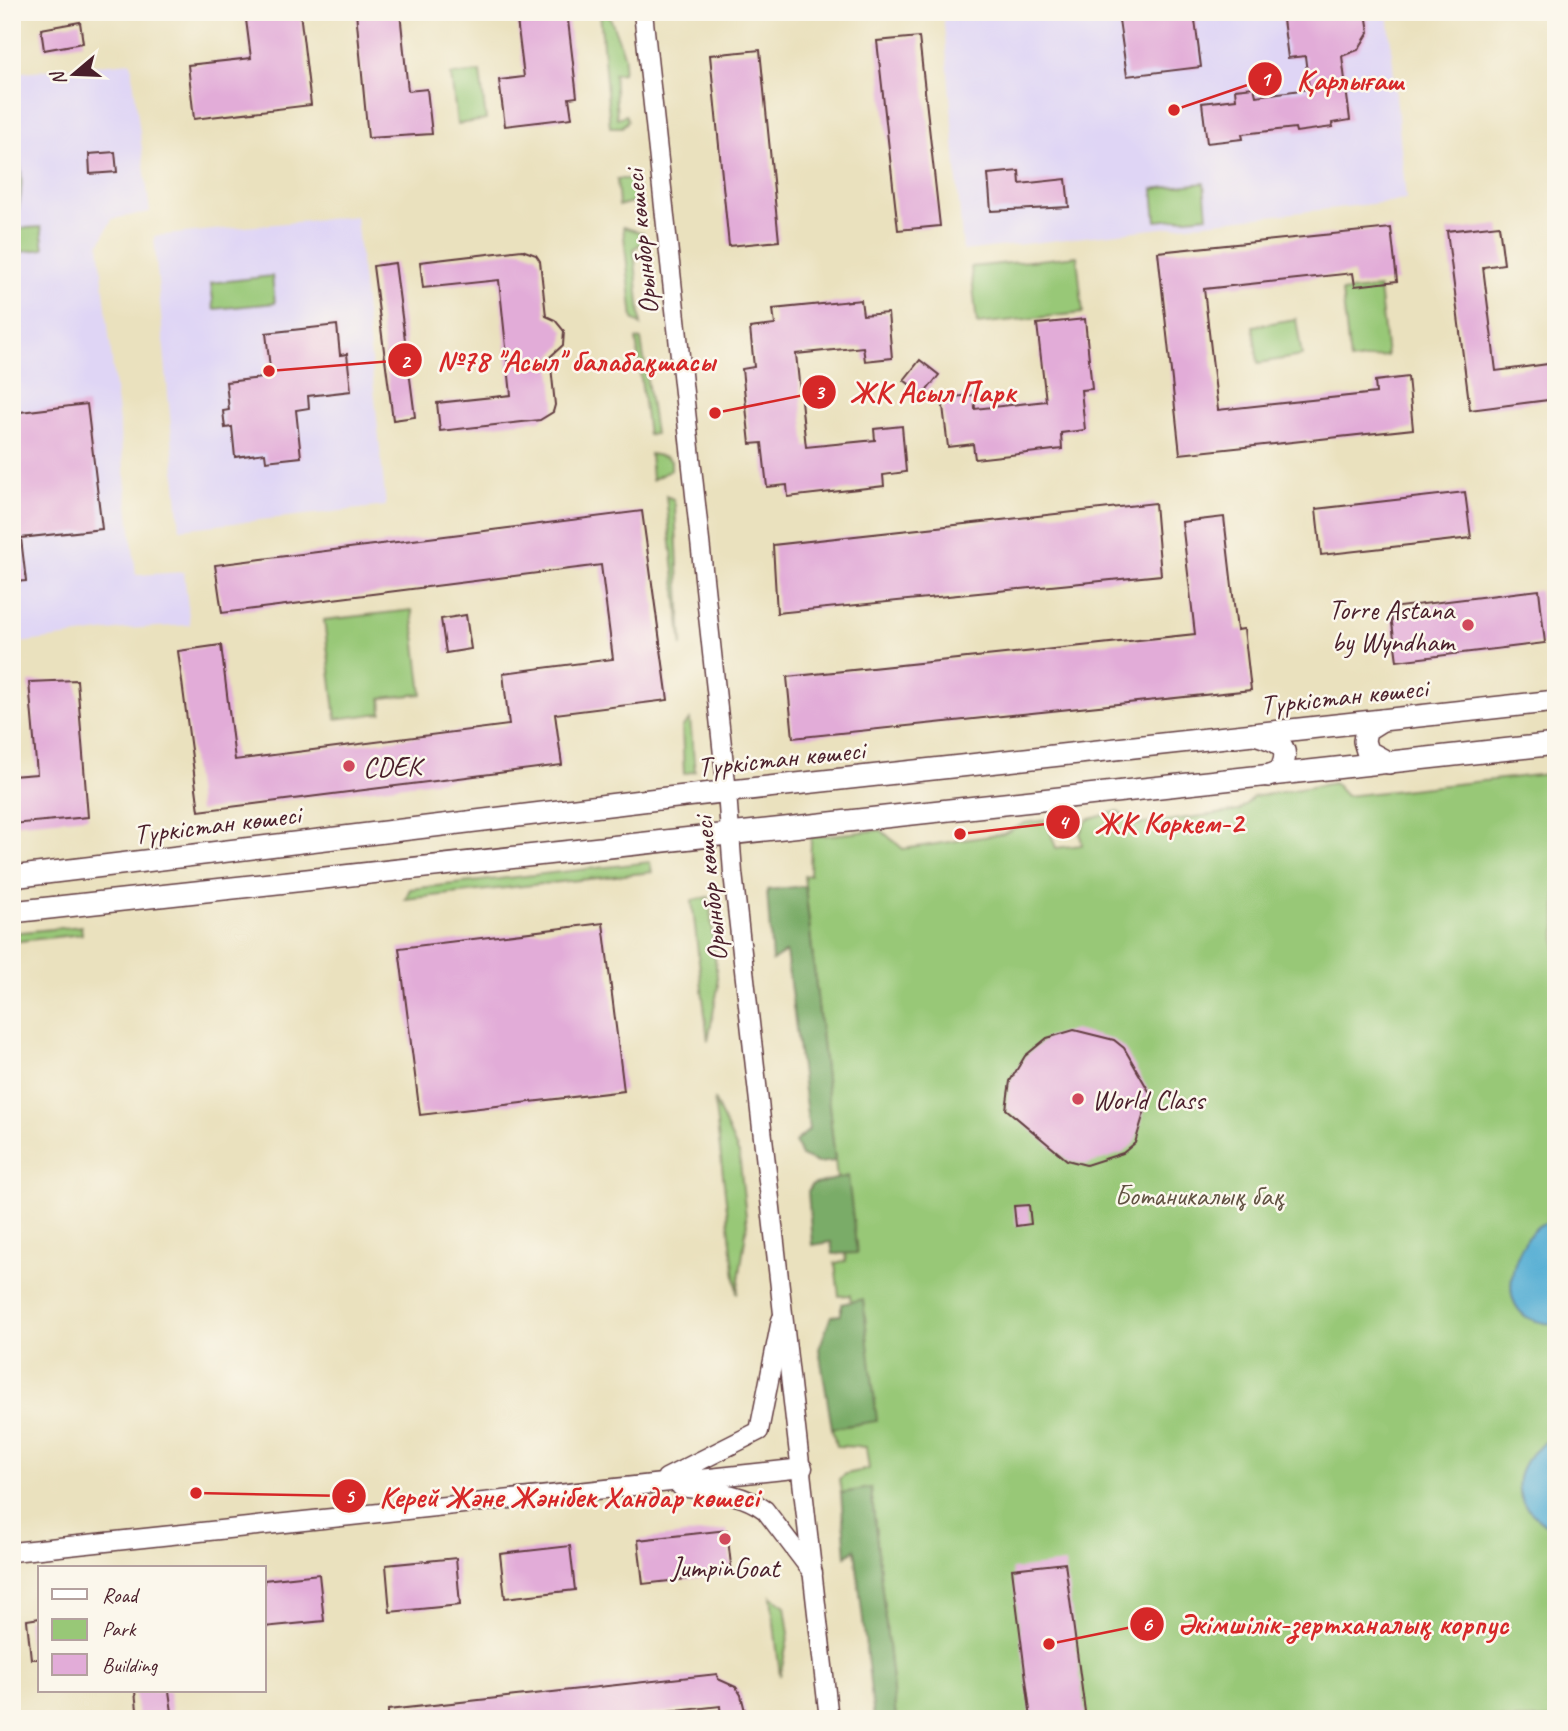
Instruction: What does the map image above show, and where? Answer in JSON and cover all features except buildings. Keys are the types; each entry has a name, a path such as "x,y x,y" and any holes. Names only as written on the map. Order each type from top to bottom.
{"main road":[{"name":"Түркістан көшесі","path":"12,877 727,792 1556,701"},
{"path":"1382,720 1366,730 1364,741 1367,751 1389,763"},
{"path":"1255,734 1275,740 1285,750 1286,758 1280,771 1268,776"},
{"path":"12,912 1556,744"}],"street":[{"name":"Орынбор көшесі","path":"643,12 829,1719"},
{"path":"657,1483 759,1431 783,1307"},
{"path":"12,1552 803,1468"},
{"path":"657,1483 740,1496 757,1504 765,1510 813,1573"}],"shaded area":[{"path":"943,12 1388,12 1406,200 963,251"},
{"path":"131,62 150,212 112,219 99,245 136,575 184,572 190,625 124,629 12,644 12,73"},
{"path":"356,216 386,506 180,529 154,236"}],"green space":[{"path":"600,12 608,12 625,57 623,73 614,74 617,118 626,115 628,121 622,127 610,127"},
{"path":"480,72 486,120 457,124 451,75"},
{"path":"12,141 21,172 21,196 12,227"},
{"path":"617,179 632,179 638,191 636,201 619,206"},
{"path":"1204,183 1207,216 1156,221 1153,189"},
{"path":"41,227 44,249 12,253 12,229"},
{"path":"623,227 643,233 643,242 634,249 641,325 633,319"},
{"path":"1077,256 1083,313 977,324 971,267"},
{"path":"272,276 275,303 214,309 211,283"},
{"path":"1379,288 1387,356 1350,361 1342,292"},
{"path":"1296,319 1302,356 1258,363 1253,326"},
{"path":"636,339 641,339 655,434 648,435"},
{"path":"650,454 666,457 671,461 671,470 652,480"},
{"path":"666,496 673,499 675,506 682,647"},
{"path":"412,610 422,694 381,698 382,713 336,719 324,620"},
{"path":"690,720 695,771 684,774 682,727"},
{"name":"Ботаникалық бақ","path":"1556,773 1556,1719 896,1719 871,1489 841,1493 839,1479 846,1474 869,1469 866,1447 836,1446 832,1428 864,1423 850,1295 839,1296 835,1263 846,1261 804,876 810,875 811,837 881,830 903,849 1003,834 1025,823 1046,820 1056,848 1082,845 1080,833 1087,820 1117,811 1136,825 1239,811 1253,797 1334,783 1346,796"},
{"path":"650,862 652,872 405,899 410,889"},
{"path":"805,886 835,1161 817,1163 801,1156 795,1142 809,1130 786,952 772,961 767,890"},
{"path":"709,897 718,987 708,1041 692,900"},
{"path":"81,926 82,934 12,942 12,933"},
{"path":"714,1099 739,1154 747,1225 737,1294"},
{"path":"848,1176 857,1253 833,1254 831,1242 812,1245 808,1191 812,1185"},
{"path":"863,1299 877,1421 832,1428 819,1349 831,1316 841,1315 841,1304"},
{"path":"871,1488 896,1719 874,1719 855,1549 846,1556 841,1493"},
{"path":"771,1596 785,1606 789,1634 780,1676"}],"water":[{"path":"1556,1219 1556,1325 1525,1316 1517,1307 1511,1284 1517,1259 1529,1236 1538,1226"},
{"path":"1556,1437 1556,1533 1527,1508 1521,1498 1519,1479 1532,1453"}],"place":[{"name":"Қарлығаш","path":"1174,110"},
{"name":"№78 \"Асыл\" балабақшасы","path":"269,371"},
{"name":"ЖК Асыл Парк","path":"715,413"},
{"name":"Torre Astana by Wyndham","path":"1468,625"},
{"name":"CDEK","path":"349,766"},
{"name":"ЖК Коркем-2","path":"960,834"},
{"name":"World Class","path":"1078,1099"},
{"name":"Керей Және Жәнібек Хандар көшесі","path":"196,1493"},
{"name":"JumpinGoat","path":"725,1539"},
{"name":"Әкімшілік-зертханалық корпус","path":"1049,1644"}]}
